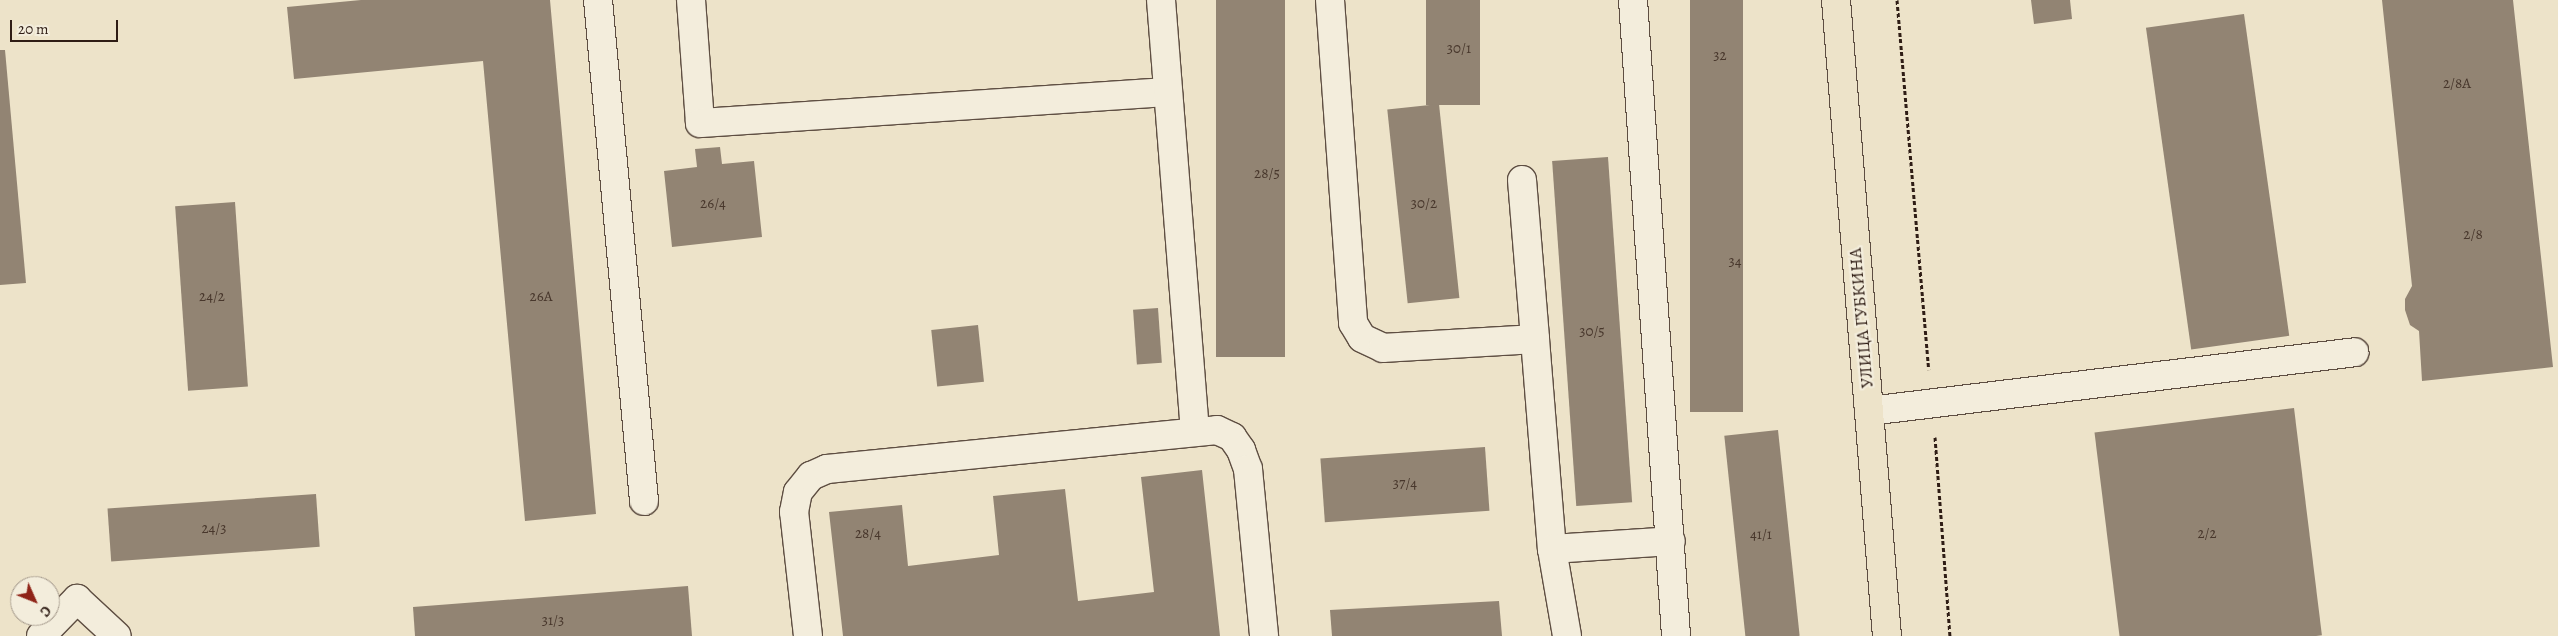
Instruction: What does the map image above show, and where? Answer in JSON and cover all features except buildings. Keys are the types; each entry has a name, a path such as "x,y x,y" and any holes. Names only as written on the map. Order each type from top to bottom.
{"main road":[{"name":"УЛИЦА ГУБКИНА","path":"1836,0 1887,636"}],"lane":[{"path":"598,0 644,501"},
{"path":"691,0 700,123 1168,92"},
{"path":"1161,0 1195,430"},
{"path":"1330,0 1353,323 1362,338 1383,348 1535,339"},
{"path":"1633,0 1676,636"},
{"path":"1522,180 1552,549 1567,636"},
{"path":"1869,412 1932,402 2354,352"},
{"path":"808,636 794,512 798,492 811,476 827,469 1195,430 1217,430 1232,438 1242,450 1248,469 1264,636"},
{"path":"1552,549 1671,541"},
{"path":"41,636 77,599 117,636"}],"path":[{"path":"1897,0 1950,636"}]}
